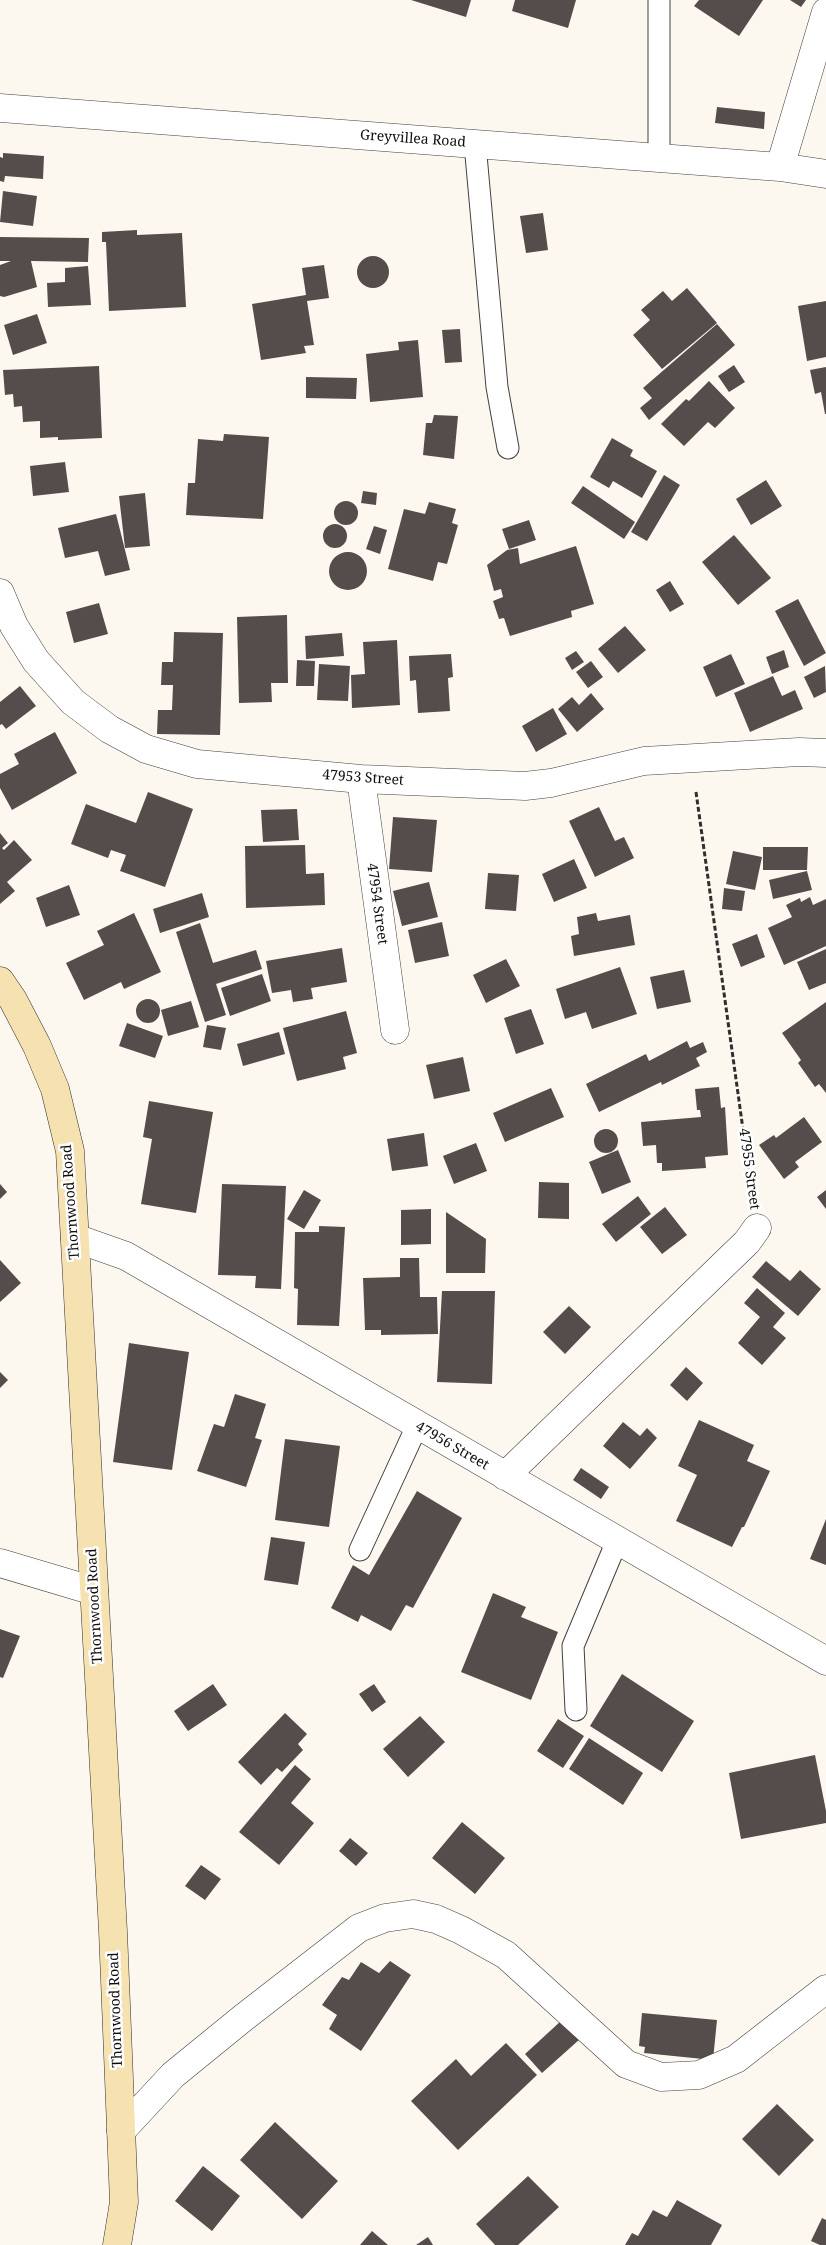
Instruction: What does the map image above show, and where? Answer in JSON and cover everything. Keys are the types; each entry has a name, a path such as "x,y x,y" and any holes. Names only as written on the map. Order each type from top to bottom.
{"street":[{"path":"780,168 826,12"},
{"name":"Greyvillea Road","path":"0,108 659,158 780,168 826,174"},
{"name":"47953 Street","path":"0,593 14,626 36,661 73,702 109,730 146,749 197,764 361,779 525,786 551,783 644,761 799,752 826,753"},
{"name":"47954 Street","path":"361,779 373,881 396,1030"},
{"name":"Thornwood Road","path":"0,981 13,1000 37,1046 55,1089 70,1151 113,1931 124,2202 117,2245"},
{"name":"47955 Street","path":"505,1476 746,1242 757,1228"},
{"name":"47956 Street","path":"74,1238 126,1256 826,1661"},
{"path":"0,1562 94,1591"},
{"path":"121,2131 173,2075 360,1928 384,1918 413,1914 436,1919 461,1930 506,1955 626,2064 661,2077 699,2075 736,2059 826,1989"}],"lane":[{"path":"659,0 659,158"},
{"path":"475,144 497,387 508,448"},
{"path":"360,1550 417,1426"},
{"path":"576,1710 573,1646 618,1541"}],"path":[{"name":"47955 Street","path":"692,759 757,1228"}],"building":[{"path":"411,0 471,0 466,17"},
{"path":"515,0 576,0 568,28 512,11"},
{"path":"699,0 763,0 739,36 694,6"},
{"path":"790,0 806,0 801,7"},
{"path":"717,107 765,112 764,129 715,123"},
{"path":"3,153 44,156 43,179 5,176 4,182 0,181 0,157 3,158"},
{"path":"3,191 37,196 33,226 0,222"},
{"path":"543,213 548,250 526,253 520,216"},
{"path":"137,230 137,235 182,233 186,307 109,311 106,242 102,242 102,232"},
{"path":"0,237 89,238 88,262 31,261 37,287 4,297 0,296 0,265 11,261 0,261"},
{"path":"373,256 379,257 384,261 388,266 388,278 384,283 379,287 373,288 367,287 362,283 358,278 357,272 358,266 362,261 367,257"},
{"path":"324,265 329,298 307,301 314,345 304,346 306,353 261,360 252,304 306,295 302,268"},
{"path":"88,266 91,305 48,307 47,283 65,282 65,268"},
{"path":"687,288 717,323 662,369 633,335 650,320 641,310 663,291 672,301"},
{"path":"826,301 826,357 807,361 798,306"},
{"path":"37,314 47,343 13,355 4,325"},
{"path":"717,324 735,345 649,420 640,408 652,398 643,388"},
{"path":"460,329 462,362 445,363 442,330"},
{"path":"418,340 423,397 370,402 366,354 399,350 398,342"},
{"path":"734,365 745,382 729,392 718,376"},
{"path":"99,366 102,438 58,440 58,437 40,438 40,421 23,422 22,406 14,407 13,394 5,395 3,370"},
{"path":"826,367 825,414 821,392 815,394 810,370"},
{"path":"306,377 357,378 356,399 306,398"},
{"path":"709,381 735,408 715,428 708,422 684,446 661,424 686,399 689,401"},
{"path":"434,415 458,416 454,459 423,455 426,423 432,423"},
{"path":"224,434 269,437 263,519 186,515 188,483 195,483 198,439 223,441"},
{"path":"612,438 633,450 630,456 657,471 642,498 613,481 609,488 590,477"},
{"path":"65,462 69,492 33,496 30,466"},
{"path":"664,475 680,485 647,541 631,532"},
{"path":"766,480 782,506 751,525 736,499"},
{"path":"583,486 635,522 624,539 571,503"},
{"path":"363,491 377,493 376,505 361,503"},
{"path":"145,493 150,546 125,548 119,496"},
{"path":"346,501 354,505 358,513 354,521 346,525 338,521 334,513 338,505"},
{"path":"429,502 456,509 452,523 458,525 447,564 438,562 433,581 388,569 404,509 425,514"},
{"path":"116,514 130,570 105,576 98,551 65,558 58,528"},
{"path":"529,520 536,540 509,549 502,529"},
{"path":"335,524 340,525 346,531 346,541 340,547 335,548 330,547 324,541 323,536 324,531 330,525"},
{"path":"374,526 387,530 380,554 366,549"},
{"path":"734,535 771,578 738,605 702,562"},
{"path":"576,546 594,604 571,611 572,617 510,636 504,618 499,619 493,601 503,597 501,589 494,591 487,565 507,550 518,548 520,564"},
{"path":"348,552 362,557 367,571 362,585 348,590 334,585 329,571 334,557"},
{"path":"670,581 684,604 670,612 656,590"},
{"path":"798,599 826,653 804,666 775,611"},
{"path":"99,603 108,634 74,643 66,612"},
{"path":"287,615 288,683 271,683 272,702 239,703 237,617"},
{"path":"625,626 646,650 618,673 598,649"},
{"path":"174,632 223,633 220,735 157,734 158,710 172,710 173,685 161,685 162,662 173,662"},
{"path":"342,633 344,656 306,659 305,636"},
{"path":"397,640 400,705 352,708 351,675 365,674 363,642"},
{"path":"784,650 789,667 772,674 766,657"},
{"path":"576,651 584,662 572,670 565,658"},
{"path":"451,654 453,677 448,678 450,711 418,713 416,680 410,681 409,656"},
{"path":"731,654 745,684 716,697 703,667"},
{"path":"297,660 315,661 314,686 296,686"},
{"path":"591,661 603,677 588,688 576,672"},
{"path":"319,664 350,666 348,701 317,700"},
{"path":"825,666 826,692 814,698 804,677"},
{"path":"773,676 782,696 795,690 803,709 750,732 734,693"},
{"path":"20,686 36,706 6,729 2,724 0,725 0,702"},
{"path":"591,693 604,709 577,732 558,709 572,697 579,705"},
{"path":"553,708 567,734 536,752 522,726"},
{"path":"55,732 77,773 12,810 0,788 0,774 19,764 14,754"},
{"path":"148,792 193,809 165,887 120,871 126,855 111,850 108,858 71,844 86,804 136,823"},
{"path":"599,807 615,841 624,837 634,858 595,877 569,821"},
{"path":"297,809 299,840 263,842 261,810"},
{"path":"393,817 437,820 432,872 389,869"},
{"path":"0,833 8,843 2,848 4,850 14,840 32,860 7,882 15,891 0,904"},
{"path":"305,845 306,874 324,873 325,905 246,908 245,846"},
{"path":"763,847 808,847 807,870 763,870"},
{"path":"733,851 762,857 755,890 726,884"},
{"path":"574,859 587,888 554,902 542,874"},
{"path":"807,871 812,890 773,899 769,880"},
{"path":"488,873 519,875 516,911 485,909"},
{"path":"429,882 438,917 402,926 393,891"},
{"path":"69,885 80,915 46,927 36,898"},
{"path":"724,888 745,891 742,911 722,909"},
{"path":"202,893 209,917 160,933 153,909"},
{"path":"810,897 813,905 826,899 826,946 784,965 768,928 792,917 786,905 800,898 801,902"},
{"path":"134,913 161,972 124,989 121,982 84,1000 66,963 104,945 97,931"},
{"path":"596,913 598,921 630,915 635,945 574,956 571,936 579,934 577,917"},
{"path":"442,922 449,956 415,963 408,930"},
{"path":"200,923 213,963 256,950 262,969 216,984 226,1015 205,1022 176,932"},
{"path":"757,934 765,957 741,967 732,944"},
{"path":"342,948 347,982 311,988 313,999 293,1002 291,990 272,993 266,961"},
{"path":"826,949 826,983 809,990 797,962"},
{"path":"506,959 520,986 486,1003 473,975"},
{"path":"620,967 637,1014 592,1029 586,1012 565,1019 556,989"},
{"path":"684,970 691,1002 657,1009 650,977"},
{"path":"262,974 271,1001 230,1016 221,988"},
{"path":"148,999 153,1000 159,1006 159,1016 153,1022 148,1023 143,1022 137,1016 136,1011 137,1006 143,1000"},
{"path":"191,1001 199,1027 168,1036 161,1010"},
{"path":"826,1002 826,1093 819,1084 815,1087 798,1063 801,1060 782,1033"},
{"path":"531,1009 544,1044 516,1054 504,1018"},
{"path":"346,1011 357,1053 343,1057 346,1069 297,1081 283,1028"},
{"path":"127,1023 163,1036 155,1058 119,1046"},
{"path":"207,1025 226,1028 221,1050 203,1047"},
{"path":"279,1032 285,1054 243,1066 237,1044"},
{"path":"687,1041 690,1048 703,1042 707,1052 696,1058 700,1066 662,1085 661,1082 599,1112 586,1084 646,1054 649,1061"},
{"path":"463,1057 470,1091 434,1099 426,1065"},
{"path":"719,1087 721,1108 725,1107 728,1155 705,1157 706,1168 662,1171 662,1163 657,1163 656,1145 643,1146 641,1122 701,1117 700,1110 697,1110 695,1089"},
{"path":"551,1088 564,1117 505,1142 493,1113"},
{"path":"149,1101 213,1112 196,1213 141,1204 152,1139 143,1137"},
{"path":"804,1117 822,1142 795,1162 799,1167 784,1179 759,1145 774,1135 776,1138"},
{"path":"606,1129 611,1130 617,1136 617,1146 611,1152 606,1153 601,1152 595,1146 594,1141 595,1136 601,1130"},
{"path":"424,1133 428,1166 392,1171 387,1139"},
{"path":"476,1143 487,1171 454,1184 443,1156"},
{"path":"618,1150 631,1182 602,1194 589,1162"},
{"path":"539,1182 569,1183 569,1219 538,1218"},
{"path":"0,1184 7,1192 0,1199"},
{"path":"222,1184 286,1186 281,1289 255,1288 256,1276 218,1275"},
{"path":"304,1190 321,1200 304,1229 287,1219"},
{"path":"826,1190 826,1209 817,1197"},
{"path":"638,1196 651,1214 616,1242 602,1224"},
{"path":"665,1207 687,1235 662,1254 640,1227"},
{"path":"431,1209 431,1244 401,1245 401,1210"},
{"path":"446,1212 486,1239 485,1273 446,1273"},
{"path":"319,1226 345,1227 339,1326 297,1325 298,1289 294,1288 295,1232 319,1232"},
{"path":"400,1258 419,1258 420,1297 437,1297 438,1334 381,1335 381,1330 365,1330 363,1278 400,1277"},
{"path":"0,1260 21,1283 0,1302"},
{"path":"766,1261 790,1281 800,1270 821,1289 798,1316 752,1277"},
{"path":"757,1288 785,1313 773,1327 786,1338 762,1365 738,1343 760,1317 744,1303"},
{"path":"442,1291 495,1291 492,1384 437,1382"},
{"path":"569,1306 591,1327 565,1354 543,1332"},
{"path":"129,1343 189,1352 172,1470 113,1462"},
{"path":"686,1367 703,1383 687,1401 670,1385"},
{"path":"0,1372 8,1380 0,1388"},
{"path":"235,1394 266,1404 255,1438 262,1440 246,1487 197,1471 214,1424 224,1427"},
{"path":"699,1420 754,1445 747,1461 770,1471 744,1527 742,1527 732,1547 676,1521 697,1475 678,1466"},
{"path":"623,1422 640,1436 647,1428 657,1438 630,1469 603,1446"},
{"path":"285,1439 340,1446 329,1527 275,1520"},
{"path":"581,1468 609,1487 601,1499 573,1480"},
{"path":"417,1491 462,1518 413,1608 406,1605 391,1631 361,1615 358,1622 331,1608 353,1565 369,1575"},
{"path":"826,1519 826,1565 810,1559"},
{"path":"271,1537 305,1542 298,1585 264,1580"},
{"path":"493,1593 526,1607 521,1617 558,1632 531,1700 461,1672"},
{"path":"0,1629 20,1636 3,1678 0,1677"},
{"path":"622,1674 694,1721 662,1772 590,1726"},
{"path":"213,1684 227,1705 188,1731 174,1711"},
{"path":"374,1684 386,1702 372,1712 359,1694"},
{"path":"285,1713 307,1734 298,1744 303,1750 282,1772 277,1768 261,1785 238,1762"},
{"path":"420,1716 445,1742 408,1777 383,1749"},
{"path":"558,1719 584,1736 563,1768 537,1751"},
{"path":"589,1738 643,1773 623,1805 569,1769"},
{"path":"815,1755 826,1811 826,1823 741,1839 729,1773"},
{"path":"295,1765 311,1779 291,1803 314,1823 279,1865 239,1832"},
{"path":"462,1822 505,1858 475,1894 432,1858"},
{"path":"350,1838 368,1853 356,1866 339,1851"},
{"path":"201,1865 221,1879 205,1900 185,1886"},
{"path":"390,1961 411,1975 361,2051 329,2029 337,2015 322,2005 342,1977 349,1980 361,1962 379,1973"},
{"path":"642,2013 717,2020 713,2060 644,2053 645,2047 639,2046"},
{"path":"562,2020 580,2039 542,2073 525,2054"},
{"path":"506,2043 537,2075 458,2150 411,2101 456,2059 471,2076"},
{"path":"777,2104 814,2140 779,2176 742,2139"},
{"path":"275,2122 338,2181 302,2219 240,2160"},
{"path":"203,2166 240,2196 212,2231 175,2201"},
{"path":"528,2176 559,2207 518,2245 495,2245 476,2224"},
{"path":"677,2200 722,2225 711,2245 625,2245 632,2233 638,2236 653,2210 667,2217"},
{"path":"822,2218 826,2220 826,2245 820,2245 811,2241"},
{"path":"372,2231 388,2245 360,2245"},
{"path":"428,2237 433,2245 416,2245"}]}
